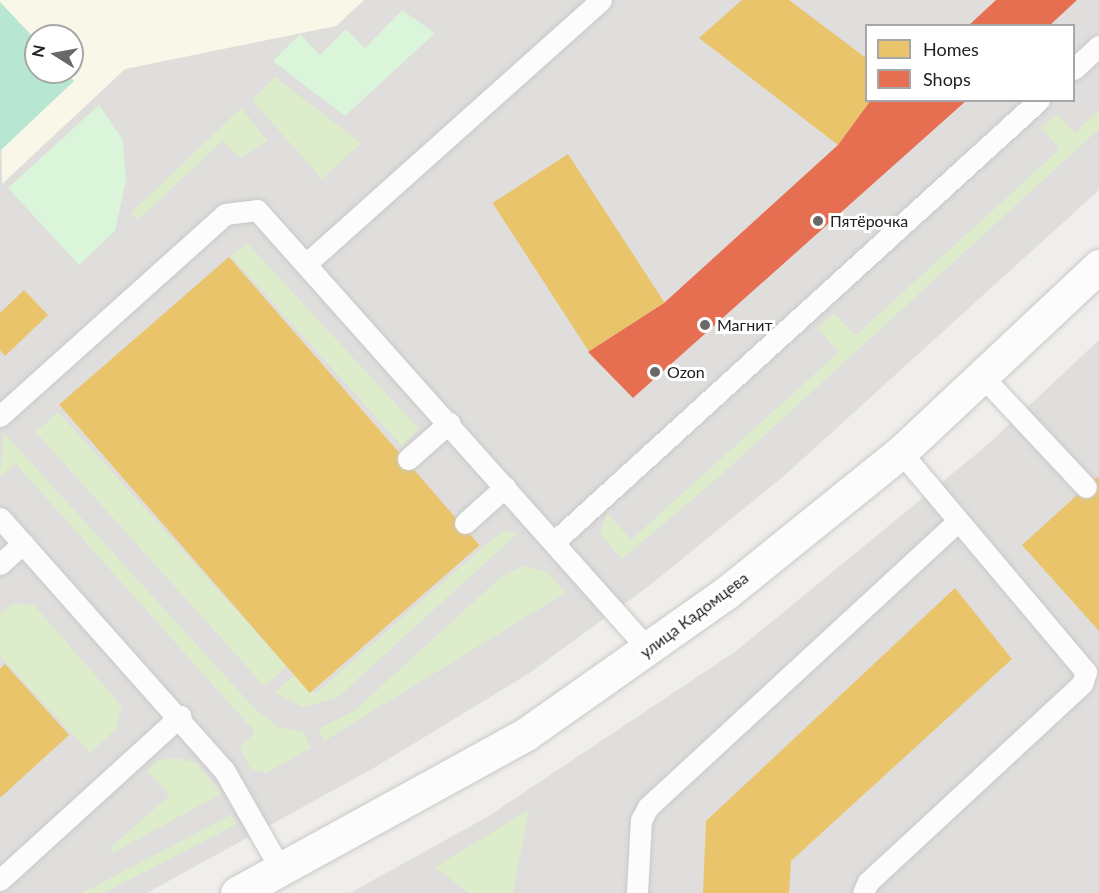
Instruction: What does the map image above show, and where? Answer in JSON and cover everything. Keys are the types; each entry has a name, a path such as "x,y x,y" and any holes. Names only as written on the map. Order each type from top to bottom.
{"street":[{"name":"улица Кадомцева","path":"237,893 462,773 648,649 901,452 1099,266"}],"lane":[{"path":"307,264 601,0"},
{"path":"1075,68 1099,46"},
{"path":"554,542 1037,102"},
{"path":"0,416 225,214 256,210 449,423 648,649"},
{"path":"982,376 1086,487"},
{"path":"408,459 449,423"},
{"path":"863,893 868,882 1085,678 1084,664 957,522 901,452"},
{"path":"465,523 505,487"},
{"path":"0,518 180,716 236,787 281,870"},
{"path":"638,893 641,820 648,807 957,522"},
{"path":"0,564 23,543"},
{"path":"0,880 180,716"}],"shaded area":[{"path":"0,0 1099,0 1099,190 785,475 649,586 528,674 372,769 147,893 0,893"},
{"path":"0,0 364,0 336,26 125,69 2,184"},
{"path":"1099,340 1099,893 350,893 487,817 736,651 986,446"}],"green space":[{"path":"0,2 24,27 24,84 71,84 0,151"},
{"path":"402,10 435,33 345,116 273,61 300,34 320,55 346,29 365,48"},
{"path":"275,77 361,143 322,179 252,100"},
{"path":"99,105 123,140 126,180 115,231 79,265 8,188"},
{"path":"241,108 268,141 240,158 222,141 138,220 131,213"},
{"path":"1099,110 1099,129 720,476 622,559 600,534 607,513 631,540 839,352 817,328 834,314 856,335 1060,149 1041,128 1057,114 1075,133"},
{"path":"247,243 419,429 402,446 231,256"},
{"path":"58,412 287,666 265,686 36,432"},
{"path":"4,433 257,711 278,727 303,732 311,748 266,773 251,769 240,748 255,732 16,464 0,476"},
{"path":"502,531 518,533 337,698 302,707 275,692 295,675 315,694"},
{"path":"523,566 548,572 565,593 324,741 318,729 354,711 501,577"},
{"path":"13,604 34,605 122,706 116,729 90,753 0,656 0,614"},
{"path":"176,758 196,763 222,793 113,853 110,848 170,795 147,771 159,760"},
{"path":"529,810 513,893 469,893 435,867"},
{"path":"231,815 237,824 104,893 82,893"}],"building: Homes":[{"path":"742,0 789,0 865,57 865,102 870,102 838,145 699,38"},
{"path":"568,154 664,302 589,351 493,203"},
{"path":"229,257 480,545 310,693 59,405"},
{"path":"24,290 48,315 5,356 0,350 0,313"},
{"path":"1097,477 1099,479 1099,631 1022,545"},
{"path":"955,588 1012,659 791,861 789,893 703,893 706,821"},
{"path":"5,664 69,735 0,798 0,669"}],"building: Shops":[{"path":"996,0 1077,0 1051,24 970,24"},
{"path":"870,102 965,102 633,398 588,352 664,303 838,145"}],"place":[{"name":"Пятёрочка","path":"818,221"},
{"name":"Магнит","path":"705,325"},
{"name":"Ozon","path":"655,372"}]}
